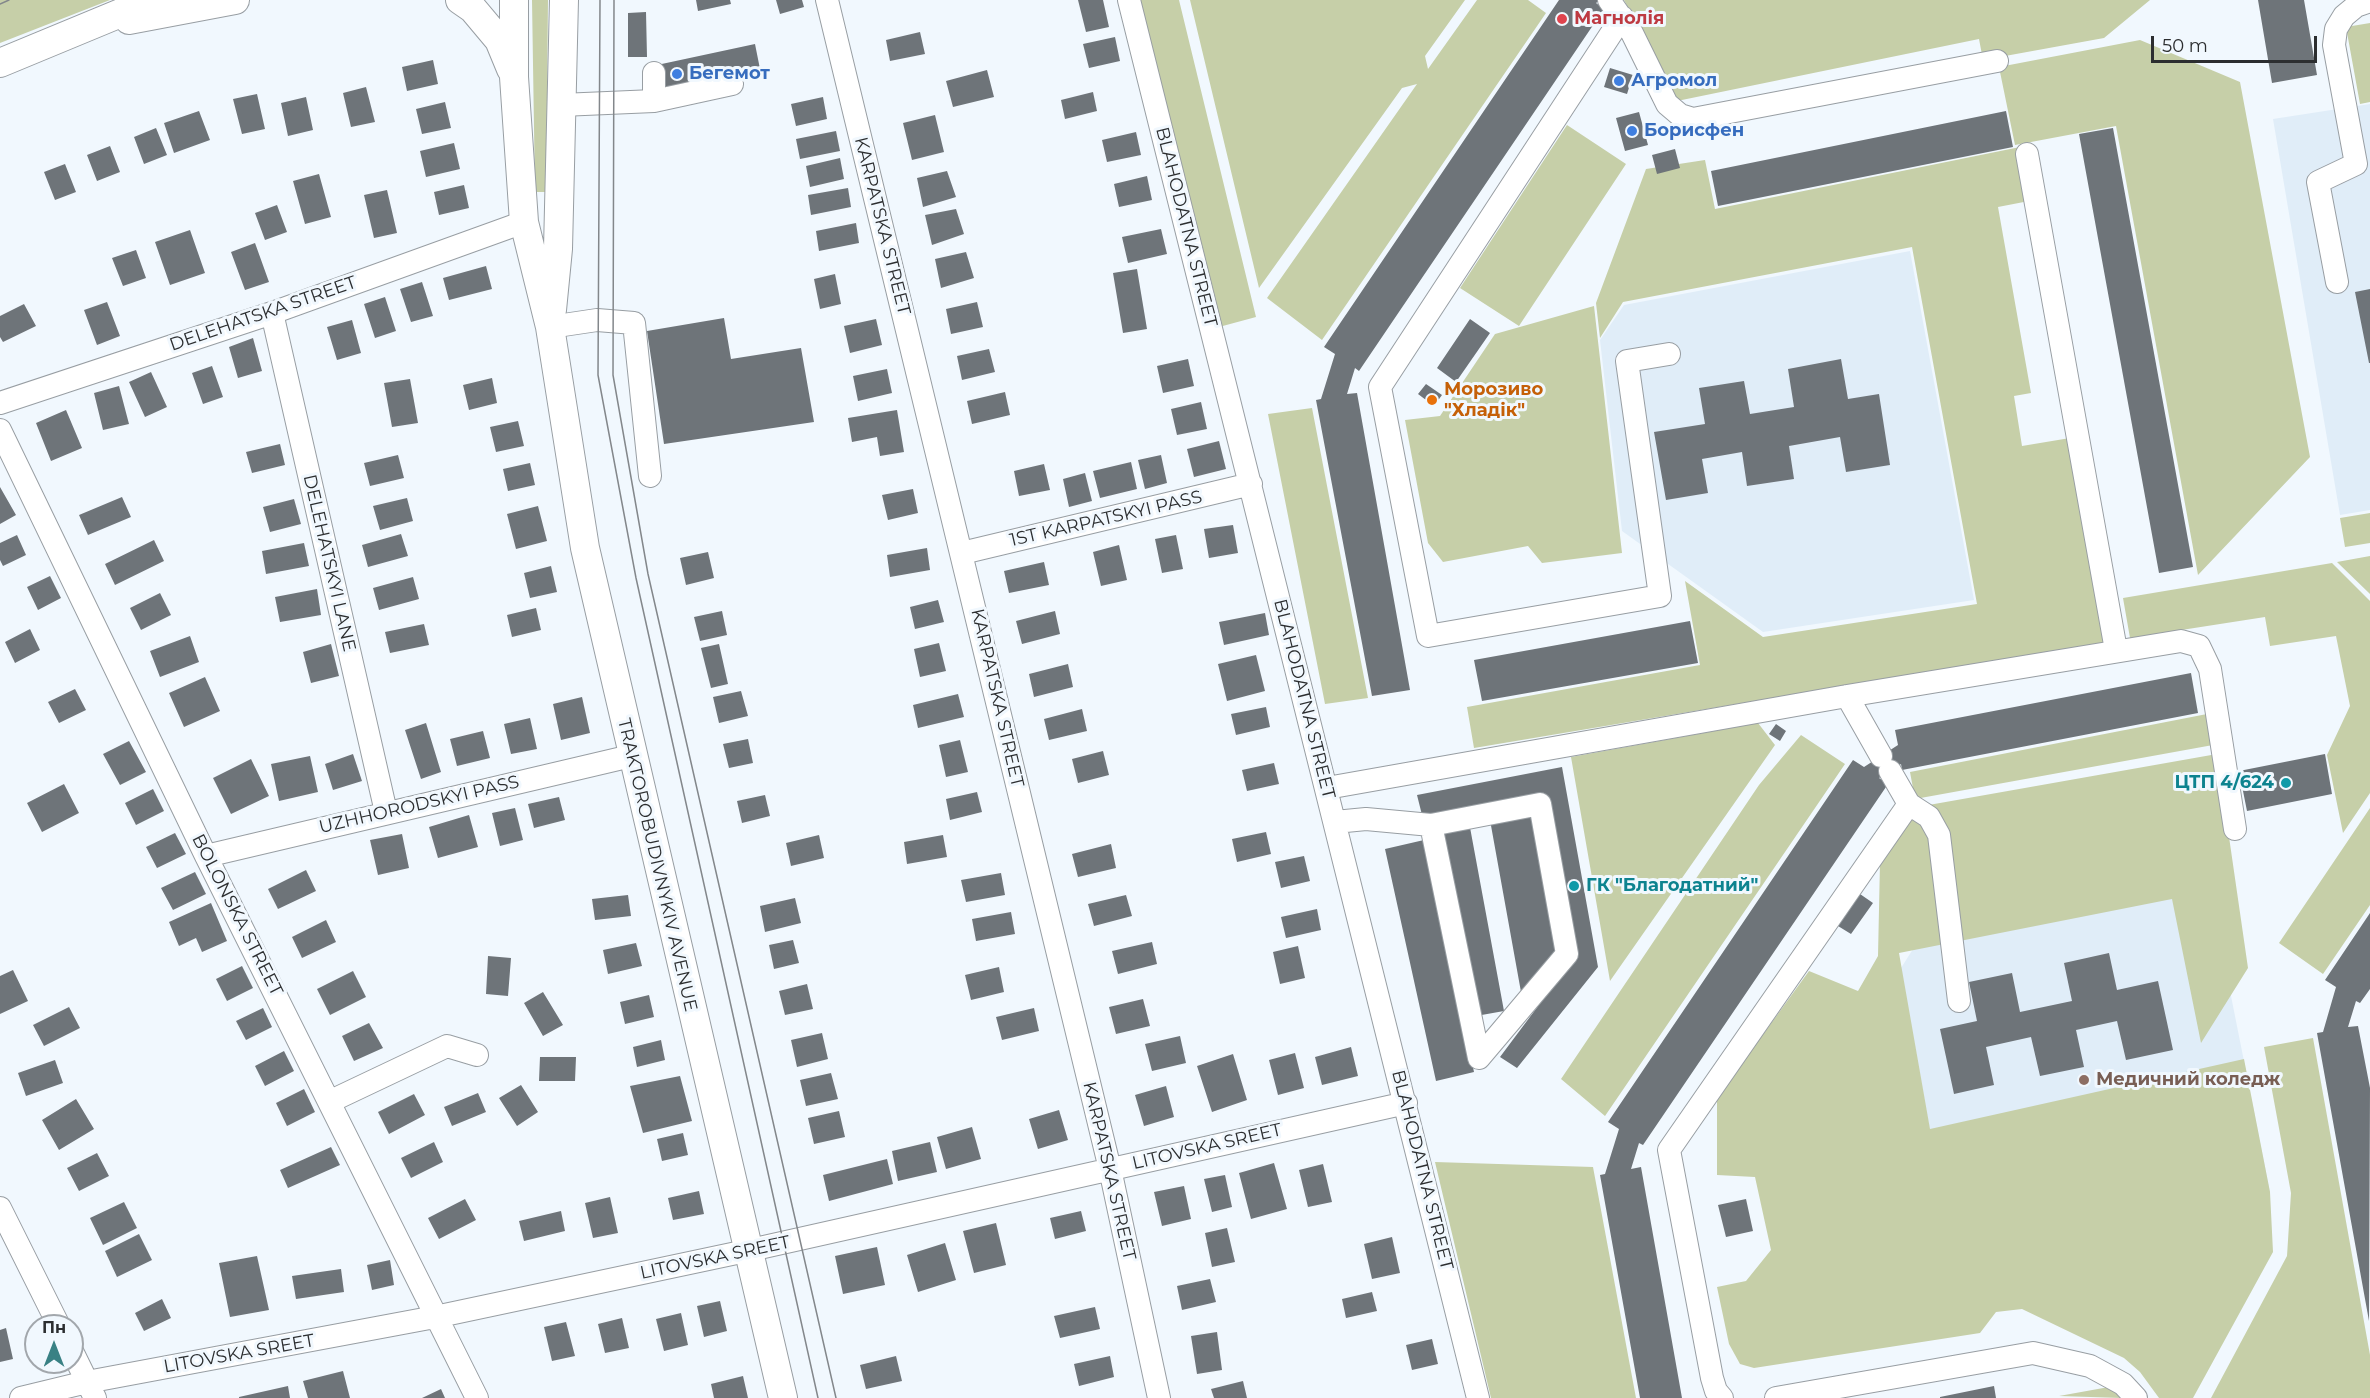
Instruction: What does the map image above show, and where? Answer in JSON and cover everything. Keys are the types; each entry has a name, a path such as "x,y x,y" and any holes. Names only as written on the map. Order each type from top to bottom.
{"main road":[{"path":"0,63 152,0"},
{"path":"77,31 235,0"},
{"path":"460,0 473,9 499,40 514,77"},
{"name":"TRAKTOROBUDIVNYKIV AVENUE","path":"514,0 514,77 524,222 550,327 585,548 746,1251 783,1398"},
{"name":"TRAKTOROBUDIVNYKIV AVENUE","path":"550,327 558,249 564,0"}],"street":[{"name":"KARPATSKA STREET","path":"827,0 1110,1169 1159,1398"},
{"name":"BLAHODATNA STREET","path":"1129,0 1478,1398"},
{"path":"2337,282 2318,182 2356,164 2334,45 2336,29 2344,16 2356,6 2370,1"},
{"path":"1668,354 1627,361 1660,596 1428,636 1380,387 1616,9 1667,104 1680,115 1693,119 1997,61"},
{"path":"654,73 654,101"},
{"path":"561,105 654,101 732,84"},
{"path":"2027,154 2116,650"},
{"name":"DELEHATSKA STREET","path":"0,402 272,313 500,228 524,222"},
{"name":"DELEHATSKYI LANE","path":"272,313 386,812"},
{"path":"550,327 597,320 634,323 650,476"},
{"name":"BOLONSKA STREET","path":"0,430 206,856 331,1101 435,1317 477,1398"},
{"name":"1ST KARPATSKYI PASS","path":"962,553 1251,484"},
{"path":"1326,788 1847,696 2181,641 2194,644 2205,654 2210,671 2235,829"},
{"path":"1847,696 1909,804 1929,817 1939,835 1959,1001"},
{"name":"UZHHORODSKYI PASS","path":"206,856 631,756"},
{"path":"1335,822 1366,819 1431,825 1540,804 1567,954 1479,1058 1431,825"},
{"path":"1722,1398 1716,1391 1712,1378 1670,1150 1909,804"},
{"path":"331,1101 447,1046 477,1055"},
{"name":"LITOVSKA SREET","path":"21,1398 92,1390 746,1251 1406,1103"},
{"path":"0,1208 54,1314"},
{"path":"1776,1398 2033,1353 2090,1366 2123,1384 2136,1398"},
{"path":"84,1374 92,1390"}],"shaded area":[{"path":"2370,104 2370,510 2340,515 2273,119"},
{"path":"1910,251 1974,600 1763,632 1622,531 1600,340 1624,305"},
{"name":"Медичний коледж","path":"2199,835 2270,1192 1952,1255 1901,968 1955,883"}],"green space":[{"path":"0,0 110,0 0,43"},
{"path":"532,0 548,0 546,192 535,192"},
{"path":"1136,0 1179,0 1256,317 1219,327"},
{"path":"1190,0 1465,0 1425,56 1428,69 1477,0 1528,0 1546,13 1322,340 1267,298 1417,84 1402,88 1259,288"},
{"path":"1624,0 2150,0 2104,38 1983,60 1979,39 1677,101"},
{"path":"2370,23 2370,102 2360,104 2346,27"},
{"path":"2140,40 2240,82 2310,457 2198,575 2116,126 2015,145 1999,67"},
{"path":"1567,125 1626,164 1519,326 1460,288"},
{"path":"2020,147 2029,201 1998,207 2031,393 2014,396 2022,446 2070,438 2106,642 1474,748 1467,707 1700,665 1685,581 1763,637 1977,604 1912,247 1623,302 1600,338 1596,303 1646,169 1705,160 1715,209"},
{"path":"1594,306 1622,553 1542,563 1528,546 1443,562 1428,543 1405,420 1440,416 1495,334"},
{"path":"1312,408 1368,698 1325,704 1268,414"},
{"path":"2370,513 2370,543 2345,547 2340,518"},
{"path":"2370,556 2370,594 2337,562"},
{"path":"2332,563 2370,601 2370,793 2343,833 2327,755 2350,706 2336,636 2270,646 2265,617 2130,638 2123,598"},
{"path":"2207,714 2213,745 1915,799 1910,772"},
{"path":"1758,723 1775,745 1610,981 1571,757"},
{"path":"1801,735 1845,764 1605,1116 1561,1079 1759,785"},
{"path":"2217,754 2248,968 2201,1043 2172,899 1899,953 1930,1129 2244,1059 2270,1192 2273,1252 2193,1398 2159,1398 2140,1372 2124,1358 2022,1309 1996,1312 1980,1333 1754,1368 1740,1364 1729,1344 1717,1287 1746,1281 1771,1250 1755,1177 1717,1175 1717,1098 1809,971 1858,991 1878,956 1880,862 1912,818 1923,806"},
{"path":"2370,808 2370,905 2323,974 2279,943"},
{"path":"2313,1038 2370,1355 2370,1398 2211,1398 2287,1256 2291,1193 2264,1047"},
{"path":"1435,1162 1593,1167 1636,1398 1491,1398"},
{"path":"2120,1385 2122,1398 2059,1396"}],"building":[{"path":"696,0 730,0 731,4 698,11"},
{"path":"776,0 802,0 804,7 780,14"},
{"path":"1078,0 1103,0 1109,27 1086,32"},
{"path":"1559,0 1600,0 1596,3 1604,9 1359,371 1355,368 1347,394 1357,393 1410,690 1372,696 1316,400 1321,399 1335,354 1324,347"},
{"path":"2258,0 2304,0 2317,75 2272,83"},
{"path":"646,12 647,57 628,57 628,13"},
{"path":"920,32 925,54 890,61 886,40"},
{"path":"1115,37 1120,61 1089,68 1083,44"},
{"path":"755,44 760,69 663,91 657,65"},
{"path":"433,60 438,84 407,91 402,67"},
{"name":"Агромол","path":"1610,68 1633,75 1627,94 1604,87"},
{"path":"987,70 994,97 953,107 946,81"},
{"path":"366,87 375,122 351,127 343,93"},
{"path":"1093,92 1097,111 1065,119 1061,100"},
{"path":"257,94 265,129 242,134 233,99"},
{"path":"306,97 313,130 288,136 281,103"},
{"path":"823,97 827,119 796,126 791,104"},
{"path":"445,102 451,128 422,134 416,109"},
{"path":"199,111 210,140 174,153 164,123"},
{"path":"2006,111 2013,147 1718,206 1711,171"},
{"name":"Борисфен","path":"1639,112 1648,145 1625,151 1616,118"},
{"path":"935,115 944,152 912,160 903,123"},
{"path":"156,128 167,155 144,164 134,137"},
{"path":"2113,128 2193,567 2159,573 2079,134"},
{"path":"836,131 840,151 800,159 796,139"},
{"path":"1136,132 1141,155 1107,162 1102,140"},
{"path":"454,143 460,169 426,177 420,151"},
{"path":"110,146 120,172 97,181 87,155"},
{"path":"1675,149 1680,168 1657,174 1652,155"},
{"path":"840,158 844,179 810,187 806,166"},
{"path":"65,164 76,192 55,200 44,172"},
{"path":"947,171 956,197 923,207 917,178"},
{"path":"319,174 331,217 305,224 293,181"},
{"path":"1147,176 1152,200 1119,207 1114,184"},
{"path":"464,185 469,208 439,215 434,192"},
{"path":"848,188 851,207 811,215 808,195"},
{"path":"387,190 397,233 374,238 364,195"},
{"path":"277,205 287,232 265,240 255,213"},
{"path":"956,209 964,234 932,245 925,215"},
{"path":"856,223 859,243 819,251 816,231"},
{"path":"1161,229 1167,254 1128,263 1122,237"},
{"path":"190,230 205,273 170,285 155,242"},
{"path":"255,243 269,282 245,290 231,252"},
{"path":"136,250 146,278 123,286 112,258"},
{"path":"966,252 974,278 941,288 935,259"},
{"path":"486,266 492,289 449,300 443,278"},
{"path":"1137,269 1147,329 1123,333 1113,273"},
{"path":"835,274 841,304 820,309 814,279"},
{"path":"422,282 433,316 411,322 400,289"},
{"path":"2370,289 2370,363 2369,363 2355,292"},
{"path":"385,297 396,331 375,338 364,304"},
{"path":"107,302 120,336 97,345 84,310"},
{"path":"977,302 983,327 951,334 946,309"},
{"path":"24,304 36,326 3,342 0,337 0,316"},
{"path":"724,318 731,359 801,348 814,422 664,444 647,331"},
{"path":"876,319 882,345 850,353 844,326"},
{"path":"1470,319 1490,333 1456,382 1437,368"},
{"path":"352,320 361,353 337,360 327,327"},
{"path":"253,338 262,371 238,378 229,347"},
{"path":"989,349 995,372 962,380 957,356"},
{"path":"1188,359 1194,386 1163,393 1157,366"},
{"path":"1841,359 1848,399 1879,394 1890,465 1846,472 1840,437 1789,446 1794,479 1747,486 1742,452 1702,459 1708,493 1666,500 1654,432 1705,424 1699,388 1744,381 1750,414 1794,407 1788,369"},
{"path":"212,366 223,397 203,404 192,373"},
{"path":"887,369 892,393 858,401 853,376"},
{"path":"151,372 167,407 145,417 129,382"},
{"path":"492,378 497,403 469,410 463,385"},
{"path":"410,379 418,423 392,427 384,383"},
{"name":"Морозиво \"Хладік\"","path":"1426,384 1442,395 1434,406 1418,394"},
{"path":"119,386 129,424 103,430 94,393"},
{"path":"1005,392 1010,415 972,424 967,401"},
{"path":"1201,402 1207,429 1177,435 1171,409"},
{"path":"66,410 82,448 51,461 36,423"},
{"path":"897,410 904,452 880,456 877,437 852,442 848,418"},
{"path":"518,421 524,446 496,452 490,427"},
{"path":"1219,441 1226,469 1194,477 1187,449"},
{"path":"280,444 285,465 252,473 246,452"},
{"path":"398,455 404,478 370,486 364,463"},
{"path":"1161,455 1167,483 1145,489 1138,460"},
{"path":"1131,462 1137,489 1100,498 1093,471"},
{"path":"530,463 535,485 508,491 503,469"},
{"path":"1044,464 1050,490 1019,496 1014,471"},
{"path":"1085,473 1092,501 1069,507 1063,479"},
{"path":"0,487 16,515 0,524"},
{"path":"913,489 918,513 888,520 882,495"},
{"path":"122,497 131,517 88,535 79,515"},
{"path":"407,498 413,521 380,530 373,506"},
{"path":"294,499 301,524 270,532 263,507"},
{"path":"538,506 547,541 516,549 507,514"},
{"path":"1233,525 1238,553 1209,558 1204,529"},
{"path":"401,534 408,556 368,567 362,545"},
{"path":"17,535 26,555 3,566 0,560 0,543"},
{"path":"1176,535 1183,569 1162,573 1155,539"},
{"path":"154,540 164,561 115,585 105,564"},
{"path":"304,543 309,566 266,574 262,551"},
{"path":"1119,545 1127,580 1101,586 1093,552"},
{"path":"927,548 930,570 890,577 887,555"},
{"path":"708,552 714,578 686,585 680,558"},
{"path":"1044,562 1049,585 1009,593 1004,571"},
{"path":"551,566 557,592 530,598 524,573"},
{"path":"50,576 61,598 38,610 27,587"},
{"path":"413,577 419,599 379,610 373,588"},
{"path":"317,589 321,615 280,622 275,597"},
{"path":"160,593 171,615 141,630 130,608"},
{"path":"938,600 944,622 915,629 910,607"},
{"path":"536,608 541,630 512,637 507,615"},
{"path":"722,611 727,635 700,641 694,617"},
{"path":"1055,611 1060,634 1022,644 1016,621"},
{"path":"1265,613 1269,635 1224,645 1219,622"},
{"path":"1690,621 1698,663 1482,701 1474,660"},
{"path":"424,624 429,645 390,653 385,632"},
{"path":"30,629 40,650 15,663 5,642"},
{"path":"190,636 199,662 160,677 150,651"},
{"path":"939,643 946,671 920,677 914,649"},
{"path":"331,644 339,676 311,683 303,652"},
{"path":"719,644 728,684 711,688 701,648"},
{"path":"1256,655 1265,691 1227,701 1218,664"},
{"path":"1068,664 1073,687 1034,697 1029,674"},
{"path":"2191,673 2198,713 1902,770 1901,764 1879,778 1888,784 1643,1145 1639,1143 1631,1169 1641,1167 1682,1398 1640,1398 1600,1175 1605,1174 1619,1129 1608,1122 1853,760 1864,767 1898,745 1895,730"},
{"path":"205,677 220,711 184,727 169,693"},
{"path":"75,689 86,710 59,723 48,702"},
{"path":"741,691 748,716 719,723 713,697"},
{"path":"958,694 964,717 918,728 913,705"},
{"path":"582,697 590,733 561,740 553,704"},
{"path":"1266,707 1270,727 1236,735 1231,714"},
{"path":"1082,709 1087,731 1049,740 1044,719"},
{"path":"530,718 537,749 511,754 504,724"},
{"path":"426,723 441,772 421,779 405,730"},
{"path":"1776,724 1786,731 1780,741 1769,734"},
{"path":"483,731 490,758 457,766 450,739"},
{"path":"748,739 753,763 729,768 723,744"},
{"path":"960,740 968,772 946,777 939,745"},
{"path":"129,741 146,772 120,785 103,754"},
{"path":"1103,751 1109,775 1078,783 1072,759"},
{"path":"353,754 362,781 333,790 325,764"},
{"name":"ЦТП 4/624","path":"2325,754 2332,794 2247,811 2239,771"},
{"path":"310,756 318,792 279,801 271,764"},
{"path":"251,759 269,796 231,814 213,778"},
{"path":"1274,763 1279,784 1247,791 1242,770"},
{"name":"ГК \"Благодатний\"","path":"1562,767 1598,967 1517,1068 1500,1057 1577,954 1546,794 1423,819 1417,795"},
{"path":"64,784 79,813 42,832 27,803"},
{"path":"153,789 164,811 136,825 125,803"},
{"path":"977,792 982,812 950,820 946,799"},
{"path":"765,795 770,816 742,823 737,801"},
{"path":"559,797 565,820 534,828 528,804"},
{"path":"515,808 523,840 500,846 492,813"},
{"path":"1535,811 1558,957 1521,992 1490,820"},
{"path":"469,815 478,847 438,858 429,827"},
{"path":"1469,822 1504,1011 1476,1016 1442,828"},
{"path":"1266,832 1271,854 1237,862 1232,839"},
{"path":"175,833 186,854 157,868 146,847"},
{"path":"402,834 409,868 378,875 370,840"},
{"path":"819,835 824,858 791,866 786,843"},
{"path":"943,835 947,857 907,864 904,842"},
{"path":"1424,840 1474,1072 1436,1081 1385,849"},
{"path":"1111,844 1116,868 1078,877 1072,854"},
{"path":"1304,856 1310,881 1281,888 1275,862"},
{"path":"306,870 316,891 278,909 268,889"},
{"path":"195,872 206,894 173,910 161,888"},
{"path":"1001,873 1005,895 966,902 961,880"},
{"path":"1860,894 1873,903 1851,934 1838,926"},
{"path":"628,895 631,916 595,920 592,899"},
{"path":"1126,895 1132,916 1094,926 1088,904"},
{"path":"795,898 801,923 765,932 760,906"},
{"path":"211,903 227,941 202,952 196,938 179,946 169,922"},
{"path":"1317,909 1321,930 1286,938 1281,917"},
{"path":"1011,912 1015,934 976,941 972,919"},
{"path":"2370,913 2370,989 2360,1003 2356,1001 2348,1027 2358,1026 2370,1088 2369,1321 2317,1033 2323,1032 2336,987 2325,980"},
{"path":"326,920 336,942 302,958 292,937"},
{"path":"793,940 799,963 774,969 769,945"},
{"path":"1152,942 1157,964 1118,974 1112,951"},
{"path":"636,943 642,966 608,974 603,950"},
{"path":"1298,946 1305,978 1280,984 1273,952"},
{"path":"2109,953 2117,990 2158,981 2173,1050 2126,1060 2117,1021 2076,1030 2084,1067 2040,1076 2031,1037 1986,1047 1994,1085 1954,1094 1940,1029 1977,1021 1969,982 2012,973 2020,1012 2072,1001 2064,963"},
{"path":"488,956 511,958 508,996 486,994"},
{"path":"242,966 253,988 227,1001 216,979"},
{"path":"999,967 1004,992 971,1000 965,975"},
{"path":"13,970 28,1001 0,1014 0,976"},
{"path":"353,971 366,997 330,1015 317,989"},
{"path":"807,984 813,1009 785,1015 779,991"},
{"path":"543,992 563,1025 543,1036 524,1003"},
{"path":"649,995 654,1017 625,1024 620,1002"},
{"path":"1143,999 1150,1026 1116,1034 1109,1007"},
{"path":"69,1007 80,1028 44,1046 33,1025"},
{"path":"263,1008 272,1027 246,1040 236,1021"},
{"path":"1034,1008 1039,1031 1002,1040 996,1017"},
{"path":"369,1023 383,1048 354,1061 342,1036"},
{"path":"822,1033 828,1059 797,1067 791,1040"},
{"path":"1180,1036 1186,1063 1152,1071 1145,1044"},
{"path":"661,1040 665,1060 637,1067 633,1047"},
{"path":"1351,1047 1358,1076 1322,1085 1315,1057"},
{"path":"284,1051 294,1071 265,1086 255,1066"},
{"path":"1295,1053 1304,1088 1278,1095 1269,1060"},
{"path":"1233,1054 1247,1100 1212,1112 1197,1066"},
{"path":"540,1057 576,1057 575,1081 539,1081"},
{"path":"55,1060 63,1083 26,1096 18,1073"},
{"path":"831,1073 838,1099 806,1106 800,1080"},
{"path":"680,1076 692,1121 643,1133 630,1086"},
{"path":"521,1085 538,1112 517,1126 499,1098"},
{"path":"1166,1086 1174,1117 1144,1126 1135,1095"},
{"path":"304,1089 315,1112 287,1126 276,1103"},
{"path":"478,1093 486,1112 452,1126 444,1107"},
{"path":"414,1094 425,1115 389,1134 378,1112"},
{"path":"76,1099 94,1129 59,1150 42,1120"},
{"path":"1059,1110 1068,1140 1038,1149 1029,1119"},
{"path":"839,1111 845,1137 814,1144 808,1118"},
{"path":"972,1127 981,1159 946,1169 937,1137"},
{"path":"683,1133 688,1155 662,1161 657,1139"},
{"path":"434,1142 443,1162 411,1178 401,1158"},
{"path":"930,1142 937,1172 898,1181 892,1151"},
{"path":"331,1147 340,1165 288,1188 280,1170"},
{"path":"97,1153 109,1176 79,1191 67,1168"},
{"path":"887,1159 893,1184 829,1201 823,1175"},
{"path":"1274,1163 1287,1209 1251,1219 1239,1173"},
{"path":"1323,1164 1332,1202 1308,1207 1299,1170"},
{"path":"1225,1175 1232,1207 1212,1212 1204,1179"},
{"path":"1184,1186 1191,1219 1162,1226 1154,1192"},
{"path":"699,1191 704,1214 673,1220 668,1198"},
{"path":"610,1197 618,1233 593,1238 585,1203"},
{"path":"465,1199 476,1220 439,1239 428,1218"},
{"path":"1746,1199 1753,1231 1726,1237 1718,1205"},
{"path":"124,1202 137,1228 103,1245 90,1218"},
{"path":"561,1211 565,1231 524,1241 519,1221"},
{"path":"1081,1211 1086,1231 1055,1239 1050,1218"},
{"path":"996,1223 1006,1265 974,1273 963,1231"},
{"path":"1227,1228 1235,1262 1212,1267 1205,1233"},
{"path":"139,1234 152,1260 117,1277 105,1251"},
{"path":"1392,1237 1400,1273 1372,1279 1364,1244"},
{"path":"945,1243 956,1280 918,1292 907,1255"},
{"path":"877,1247 885,1285 843,1294 835,1256"},
{"path":"257,1256 269,1310 230,1317 219,1263"},
{"path":"390,1260 394,1285 372,1290 367,1265"},
{"path":"341,1269 344,1292 296,1299 292,1276"},
{"path":"1210,1279 1216,1302 1182,1310 1177,1286"},
{"path":"1372,1292 1377,1311 1346,1318 1342,1299"},
{"path":"162,1299 171,1318 144,1331 135,1313"},
{"path":"720,1301 727,1331 704,1337 697,1306"},
{"path":"1095,1307 1100,1329 1060,1338 1054,1316"},
{"path":"681,1313 688,1345 664,1351 656,1319"},
{"path":"622,1318 629,1348 605,1353 598,1324"},
{"path":"566,1322 575,1356 552,1361 544,1327"},
{"path":"6,1328 13,1359 0,1362 0,1330"},
{"path":"1217,1332 1222,1370 1197,1374 1191,1336"},
{"path":"1432,1339 1438,1364 1412,1370 1406,1345"},
{"path":"896,1356 902,1381 866,1389 860,1365"},
{"path":"1110,1356 1114,1377 1079,1386 1074,1364"},
{"path":"343,1371 350,1398 308,1398 303,1381"},
{"path":"743,1376 748,1398 714,1398 711,1384"},
{"path":"1243,1381 1247,1398 1214,1398 1211,1389"},
{"path":"288,1386 290,1398 239,1398 239,1397"},
{"path":"1994,1386 1996,1398 1940,1398 1940,1397"},
{"path":"441,1389 445,1398 422,1398"}],"tram line":[{"path":"0,4 9,0"},
{"path":"600,0 598,375 636,578 818,1398"},
{"path":"614,0 613,375 648,574 836,1398"}],"place":[{"name":"Магнолія","path":"1562,19"},
{"name":"Бегемот","path":"677,74"},
{"name":"Агромол","path":"1619,81"},
{"name":"Борисфен","path":"1632,131"},
{"name":"Морозиво \"Хладік\"","path":"1432,400"},
{"name":"ЦТП 4/624","path":"2286,783"},
{"name":"ГК \"Благодатний\"","path":"1574,886"},
{"name":"Медичний коледж","path":"2084,1080"}]}
